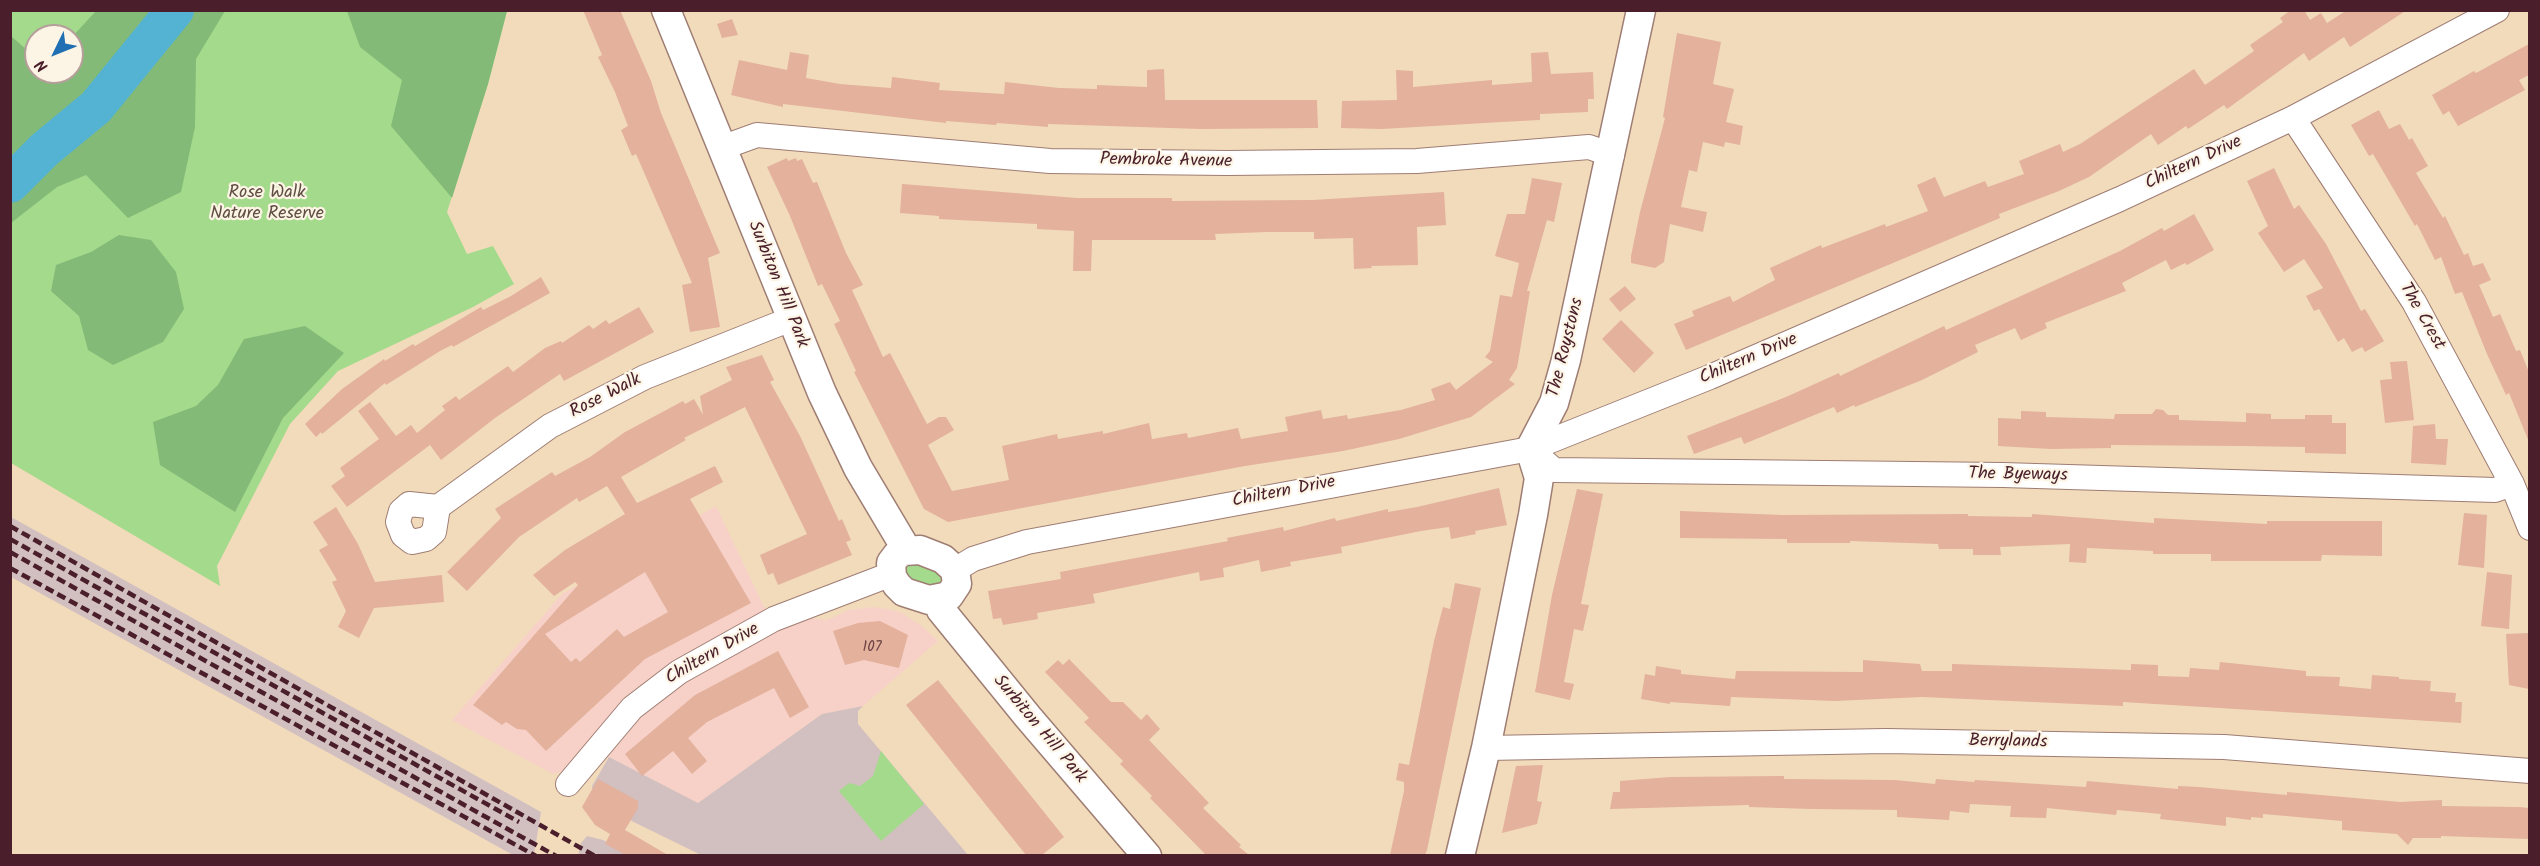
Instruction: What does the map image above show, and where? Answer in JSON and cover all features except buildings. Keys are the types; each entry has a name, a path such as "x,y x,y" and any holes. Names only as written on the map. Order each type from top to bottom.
{"street":[{"name":"Surbiton Hill Park","path":"666,10 791,319 858,468 902,542 904,551"},
{"name":"The Roystons","path":"1530,448 1554,403 1566,360 1612,155 1641,10"},
{"name":"Chiltern Drive","path":"955,570 973,559 1026,542 1530,448 1710,377 1981,262 2293,118 2497,10"},
{"name":"The Crest","path":"2293,118 2414,302 2512,484 2529,528"},
{"name":"Pembroke Avenue","path":"722,147 757,135 1050,161 1227,163 1406,161 1589,147 1612,155"},
{"name":"Rose Walk","path":"438,507 550,426 645,377 791,319"},
{"name":"The Byeways","path":"1530,448 1554,470 2003,475 2495,490 2512,484"},
{"path":"1460,855 1486,748 1539,478 1530,448"},
{"path":"920,550 933,554 955,570 957,584 949,596 929,600 904,591 892,577 891,563 897,555 904,551 920,550"},
{"name":"Chiltern Drive","path":"568,784 632,708 679,672 774,619 870,582 892,577"},
{"name":"Surbiton Hill Park","path":"937,600 942,610 1028,717 1147,855"},
{"name":"Berrylands","path":"1486,748 1886,741 2224,747 2529,771"}],"shaded area":[{"path":"716,506 767,613 827,620 849,610 873,607 887,609 900,612 922,626 938,641 863,706 822,714 698,803 609,757 553,774 452,720 562,594"},
{"path":"11,517 541,812 534,855 513,855 11,577"},
{"path":"863,706 858,711 858,724 968,855 701,855 593,802 592,786 609,757 698,803 822,714"},
{"path":"587,836 603,840 632,855 578,856 581,843"}],"green space":[{"path":"11,11 166,11 11,175"},
{"path":"96,11 225,11 196,59 195,127 181,192 128,218 86,175 57,187 11,223 11,36 24,47 24,84 84,84 84,24"},
{"name":"Rose Walk Nature Reserve","path":"192,11 507,11 488,84 447,212 467,254 493,246 514,284 473,307 338,371 290,424 217,566 220,586 11,463 11,198"},
{"path":"347,11 507,11 488,84 452,198 391,126 402,80 360,47"},
{"path":"119,235 151,240 176,272 184,309 163,342 113,365 88,350 79,316 51,291 56,265 91,252"},
{"path":"305,326 344,353 283,418 235,512 160,465 153,422 196,406 218,385 244,339"},
{"path":"909,559 939,570 945,579 933,590 904,580 902,563"},
{"path":"881,751 924,804 881,841 839,791 849,783 860,786 873,776"}],"waterway":[{"path":"10,184 44,150 96,107 175,10"}],"railway":[{"path":"10,526 595,856"},
{"path":"10,539 519,822"},
{"path":"10,552 556,856"},
{"path":"10,568 536,856"}]}
